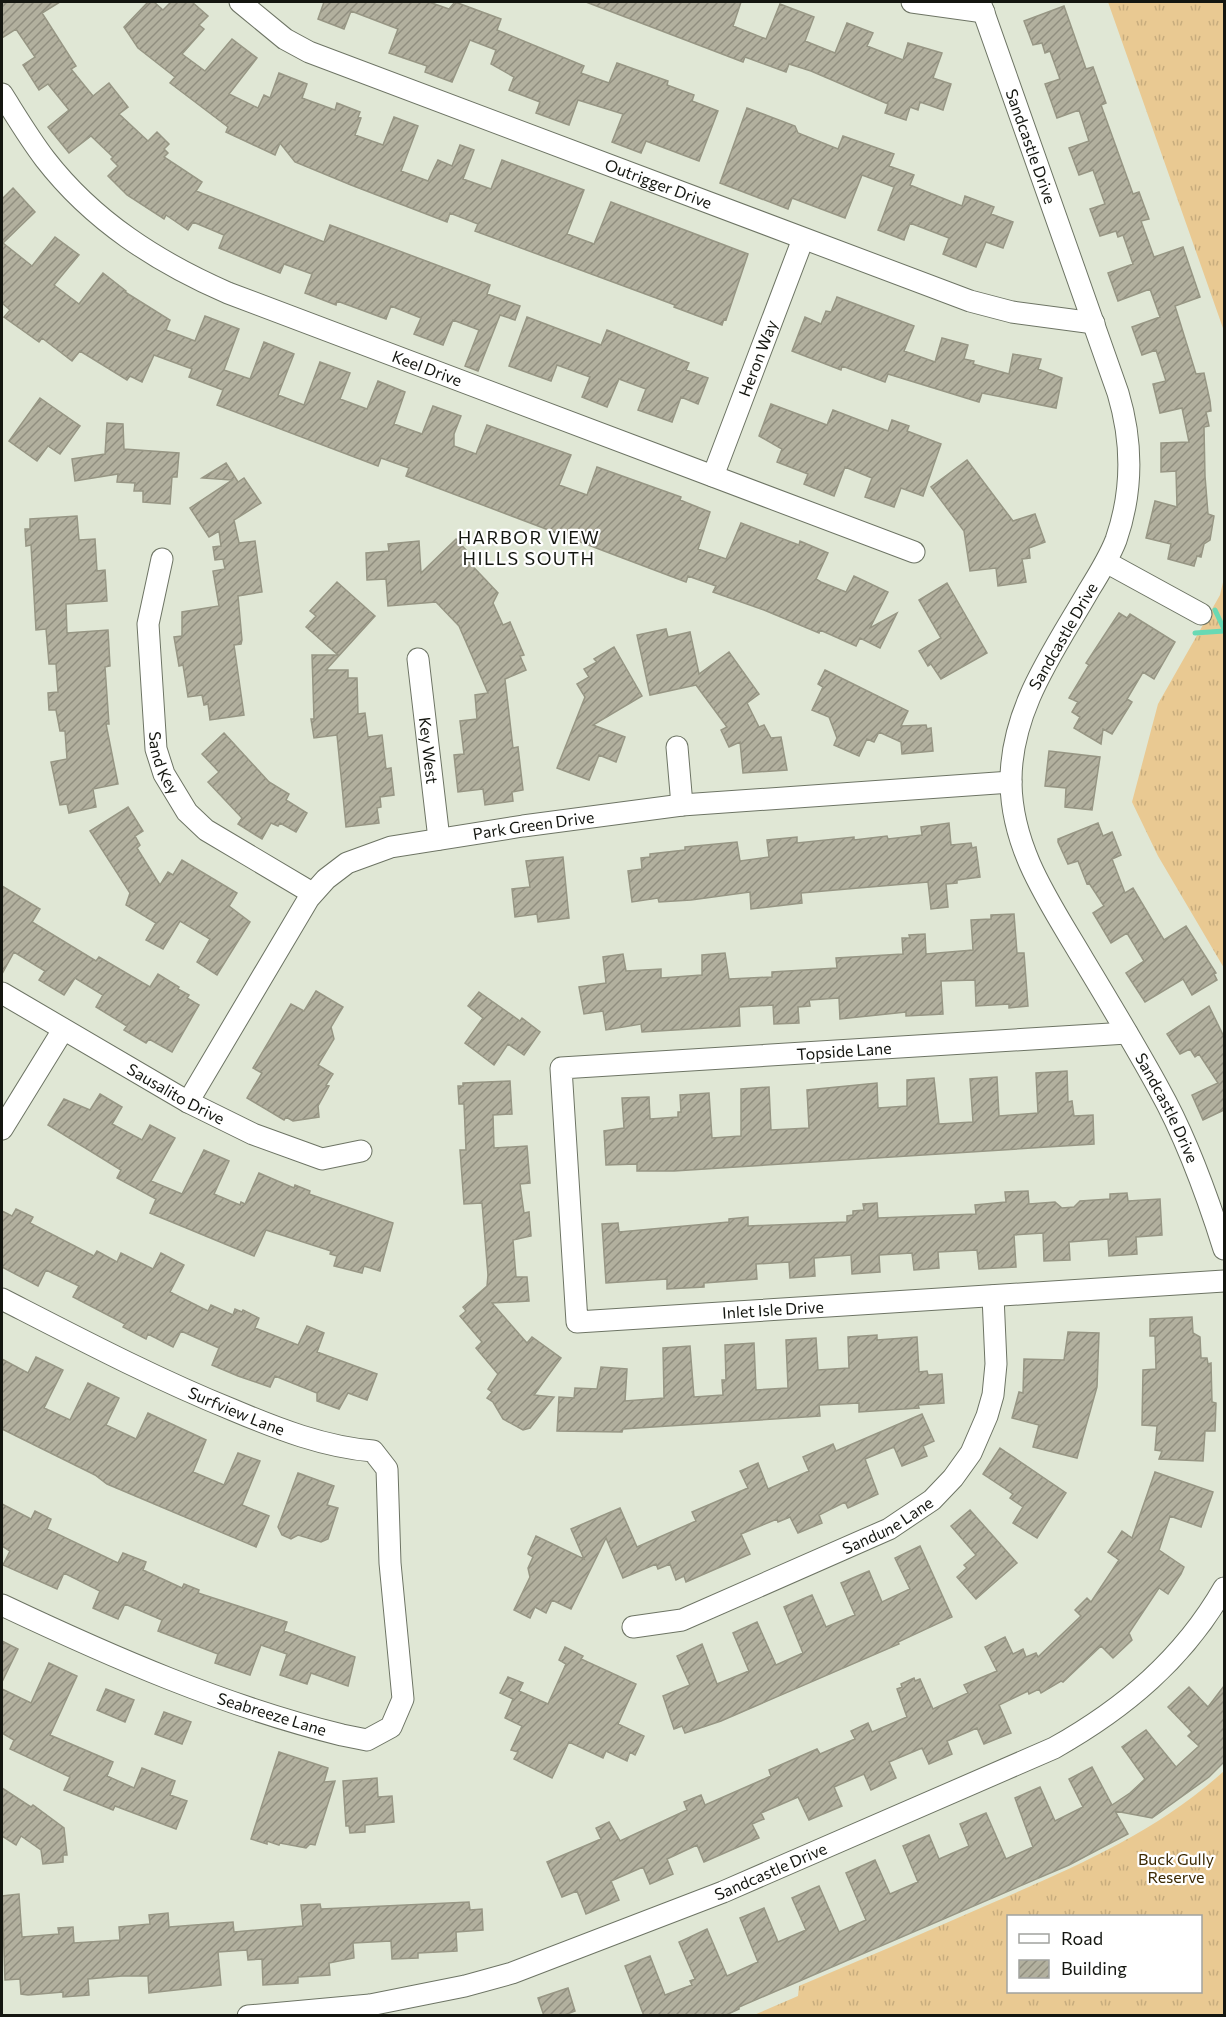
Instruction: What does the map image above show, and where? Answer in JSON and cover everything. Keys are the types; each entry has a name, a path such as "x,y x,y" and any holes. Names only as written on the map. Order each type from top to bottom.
{"street":[{"name":"Outrigger Drive","path":"240,2 285,39 309,52 970,302 1012,312 1094,323"},
{"path":"912,2 982,7"},
{"name":"Sandcastle Drive","path":"982,7 1121,403 1130,446 1130,479 1125,511 1106,562 1025,704 1012,759 1011,782 1016,826 1035,878 1128,1033 1181,1133 1224,1249"},
{"name":"Keel Drive","path":"2,94 46,160 76,194 128,239 176,269 228,293 914,552"},
{"name":"Heron Way","path":"713,476 803,239"},
{"name":"Sand Key","path":"162,559 148,624 156,749 164,774 175,797 206,830 312,893"},
{"path":"1106,562 1201,614"},
{"name":"Key West","path":"418,659 439,840"},
{"path":"677,747 682,806"},
{"name":"Park Green Drive","path":"188,1102 312,893 347,863 365,854 523,826 682,806 1011,782"},
{"name":"Sausalito Drive","path":"2,993 188,1102 253,1134 322,1159 361,1151"},
{"path":"2,1129 63,1030"},
{"name":"Topside Lane","path":"561,1068 1128,1033"},
{"name":"Inlet Isle Drive","path":"561,1068 577,1322 1224,1281"},
{"name":"Sandune Lane","path":"633,1627 682,1620 889,1529 932,1500 953,1478 971,1453 987,1416 993,1395 996,1364 993,1296"},
{"name":"Surfview Lane","path":"2,1299 190,1393 285,1432 352,1449 374,1451 387,1469 390,1563"},
{"name":"Seabreeze Lane","path":"2,1605 81,1643 191,1688 309,1727 367,1740 391,1727 404,1699 390,1563"},
{"name":"Sandcastle Drive","path":"248,2016 370,2005 465,1986 512,1973 723,1892 1053,1748 1110,1713 1161,1671 1188,1642 1224,1588"}],"green space":[{"path":"1108,2 1224,2 1224,331"},
{"path":"1224,578 1224,968 1158,856 1132,802 1158,704 1220,595"},
{"name":"Buck Gully Reserve","path":"1224,1771 1224,2015 754,2015 798,1996 799,1986 1084,1861 1143,1830 1171,1812"}],"building":[{"path":"2,2 60,2 42,13 76,66 71,69 93,96 109,83 128,107 119,114 148,141 157,132 169,144 164,149 168,153 164,157 202,182 196,191 324,242 330,225 490,285 487,294 520,306 515,320 500,315 478,371 465,366 479,330 453,320 443,345 414,334 421,318 391,306 386,319 337,301 336,305 305,293 312,274 284,264 280,273 219,248 224,235 193,222 188,230 166,215 164,219 127,195 108,176 118,166 111,159 113,157 91,136 69,153 48,127 69,110 48,84 39,90 23,65 35,57 16,29 2,38"},
{"path":"148,2 154,2 163,10 171,2 192,2 208,16 199,25 204,29 182,54 205,71 232,39 257,58 229,94 258,108 264,95 270,98 279,73 307,84 302,98 335,110 337,103 360,112 358,117 361,118 355,135 383,145 394,117 418,126 401,171 428,181 438,160 452,166 460,145 474,150 463,179 491,189 502,160 584,190 567,234 594,244 611,202 748,254 726,320 724,319 722,325 674,307 675,305 475,231 478,224 450,213 447,222 351,185 295,162 280,143 275,155 226,132 228,127 170,83 175,77 138,48 124,27"},
{"path":"324,2 429,2 449,9 455,2 501,19 497,30 584,66 581,73 609,83 617,63 668,81 667,85 694,95 692,101 718,111 699,161 646,141 641,153 612,142 623,114 578,100 569,125 536,113 540,102 509,90 514,77 491,64 496,50 470,40 452,82 425,72 427,66 389,53 398,29 351,11 344,29 318,19"},
{"path":"586,2 741,2 733,26 766,39 780,4 814,17 805,41 835,53 847,23 873,33 867,46 903,60 908,43 942,53 933,78 951,84 943,110 920,102 918,110 910,107 906,120 885,113 888,104 811,71 789,64 786,72 745,57 743,62"},
{"path":"1064,6 1086,69 1093,67 1106,103 1101,105 1133,194 1139,192 1149,219 1141,221 1154,257 1183,247 1200,297 1175,306 1196,374 1204,373 1211,411 1206,412 1209,426 1204,427 1205,476 1208,514 1214,516 1210,540 1204,544 1201,557 1197,556 1194,566 1168,559 1171,544 1146,538 1155,501 1177,507 1176,471 1161,472 1161,443 1189,442 1182,408 1160,413 1153,384 1166,381 1156,350 1142,355 1132,327 1160,317 1150,289 1118,301 1108,273 1133,264 1123,235 1118,237 1116,231 1100,236 1090,209 1105,204 1093,170 1079,175 1069,148 1089,141 1079,110 1057,118 1045,84 1060,79 1050,51 1045,53 1042,43 1033,45 1024,21"},
{"path":"747,108 795,126 798,133 838,149 843,136 894,154 889,166 914,175 910,185 962,206 965,196 994,207 991,214 1013,222 1003,248 986,242 976,267 943,254 949,238 910,223 904,240 878,230 894,187 862,175 845,218 792,198 788,209 720,183"},
{"path":"13,188 35,212 3,243 32,266 55,237 79,255 54,285 79,304 103,273 125,292 170,320 166,330 195,341 205,316 239,329 224,370 250,379 264,342 294,354 278,395 304,405 320,362 350,373 340,399 367,409 378,381 405,392 394,424 422,434 433,406 461,416 454,434 454,446 476,454 487,425 571,455 559,485 587,495 597,467 681,497 680,500 710,512 698,549 726,559 741,523 799,545 800,541 828,553 816,579 846,592 854,576 888,592 870,628 897,613 880,648 860,638 856,646 820,630 819,633 713,592 716,586 688,576 686,582 406,476 409,468 381,458 378,466 217,405 223,390 189,377 192,369 154,355 142,382 130,376 127,380 80,351 72,361 42,338 39,342 4,317 10,310 2,303 2,199"},
{"path":"837,297 914,326 904,351 935,362 942,338 968,345 964,359 974,361 973,364 1009,374 1013,354 1041,359 1038,369 1062,378 1056,408 982,393 979,402 888,374 885,382 842,366 841,370 792,351 805,317 821,324 826,311 831,312"},
{"path":"527,317 601,345 607,330 689,363 686,370 708,378 698,404 681,397 672,422 638,410 646,389 619,379 607,407 582,397 590,377 557,365 551,381 509,366"},
{"path":"40,398 80,426 60,454 48,446 37,461 9,441"},
{"path":"771,404 827,425 833,410 888,431 892,420 909,426 907,431 941,444 923,496 901,488 894,507 865,497 872,478 845,467 834,496 804,484 808,474 777,462 782,449 759,436"},
{"path":"107,423 123,424 124,449 179,453 177,477 172,477 170,504 143,502 143,491 134,491 135,483 117,482 118,474 75,481 72,459 105,454"},
{"path":"967,460 1013,521 1035,514 1045,542 1029,548 1030,558 1022,559 1026,582 998,586 996,568 970,571 964,531 931,487"},
{"path":"226,463 238,482 244,478 261,503 234,520 239,543 255,541 262,592 238,596 242,640 241,644 234,645 244,715 210,720 208,704 204,705 202,695 188,697 183,665 179,666 174,637 182,636 182,612 219,606 213,571 225,569 223,559 215,560 213,547 221,546 219,531 209,537 190,508 232,480 202,478"},
{"path":"77,516 79,540 95,539 97,571 105,570 107,601 66,604 67,633 108,630 110,666 105,667 109,724 106,724 118,784 93,789 96,807 69,813 67,804 60,805 51,762 67,759 65,731 60,731 56,710 49,710 48,693 58,692 56,664 49,664 46,629 36,630 31,545 26,546 25,529 30,529 30,519"},
{"path":"456,539 466,550 462,555 498,593 493,603 503,625 510,622 524,655 520,656 526,670 505,679 513,748 518,747 523,790 512,792 513,801 485,805 483,789 458,792 454,755 464,754 460,721 477,719 475,695 488,693 459,626 436,602 388,606 386,579 367,580 366,553 389,551 388,544 419,541 421,573"},
{"path":"337,582 375,616 326,670 348,670 348,678 357,678 358,714 365,713 368,737 382,735 386,769 391,768 394,795 380,797 381,807 377,808 379,823 346,827 337,735 314,738 311,719 314,719 312,655 338,655 306,627 316,616 310,611"},
{"path":"947,583 987,653 941,679 931,664 928,666 919,651 941,638 919,600"},
{"path":"1119,613 1127,618 1130,614 1175,642 1154,679 1143,672 1127,699 1132,702 1112,734 1103,729 1101,744 1074,728 1080,717 1072,712 1078,702 1069,698 1089,665 1086,663"},
{"path":"666,629 668,637 690,632 699,674 729,652 759,694 747,703 759,727 764,725 771,738 781,737 787,770 743,773 740,742 729,747 721,730 727,727 696,685 650,695 637,635"},
{"path":"614,647 642,696 593,725 625,737 616,762 599,755 589,780 557,768 585,697 577,684 589,677 584,669 597,662 594,659"},
{"path":"825,670 908,711 901,726 926,725 927,729 931,728 933,751 902,754 901,742 879,732 874,742 867,739 859,756 834,745 837,738 829,717 812,710 823,687 818,684"},
{"path":"224,733 269,782 289,794 286,800 307,813 296,832 280,823 278,826 271,823 262,839 238,824 242,818 208,782 219,772 202,754"},
{"path":"1049,751 1100,757 1092,810 1065,807 1066,788 1045,786"},
{"path":"128,807 143,831 135,836 140,845 137,848 160,885 168,872 173,875 182,860 237,893 229,906 250,922 217,975 197,962 210,939 180,921 163,949 146,940 156,923 126,905 130,893 90,831"},
{"path":"949,823 951,845 971,843 972,848 976,847 980,877 946,884 948,907 931,909 928,882 801,893 802,903 751,909 750,892 691,900 659,902 658,898 632,902 628,871 642,869 641,858 650,857 650,854 685,850 685,847 737,842 740,861 769,857 767,840 797,837 797,843 854,837 854,840 887,836 888,839 922,835 921,827"},
{"path":"1098,823 1103,836 1112,832 1121,855 1112,859 1125,893 1133,888 1164,940 1186,926 1216,973 1214,974 1217,980 1192,995 1183,979 1145,1002 1126,973 1144,961 1127,933 1111,943 1093,913 1104,906 1089,883 1087,884 1078,861 1068,864 1058,842 1058,839"},
{"path":"563,857 569,918 538,922 537,914 515,917 512,889 530,887 526,861"},
{"path":"2,886 40,909 32,922 96,961 99,957 150,987 158,974 189,995 187,998 199,1005 172,1052 149,1039 146,1043 124,1030 127,1026 96,1007 103,995 75,978 64,995 39,980 45,971 14,952 2,974"},
{"path":"1014,914 1017,953 1024,953 1028,1006 1009,1008 1009,1004 976,1006 975,980 941,981 943,1014 906,1016 906,1012 840,1019 839,998 809,1000 810,1006 798,1007 799,1023 774,1024 773,1005 739,1007 740,1026 642,1032 641,1024 606,1030 603,1011 584,1014 579,987 606,983 603,957 623,954 626,971 661,969 661,978 702,975 702,955 725,953 729,979 772,977 772,972 837,968 836,958 903,954 902,938 910,938 909,935 925,934 926,954 973,950 971,920 991,919 991,915"},
{"path":"316,991 343,1007 331,1027 334,1039 318,1065 333,1074 318,1106 319,1117 293,1121 286,1117 284,1120 247,1098 262,1073 253,1068 291,1004 304,1011"},
{"path":"479,992 520,1021 522,1018 540,1032 524,1055 508,1044 494,1065 465,1043 483,1018 468,1006"},
{"path":"1209,1006 1224,1037 1224,1110 1203,1120 1192,1095 1218,1083 1199,1054 1195,1057 1190,1049 1180,1054 1167,1034"},
{"path":"1067,1071 1068,1102 1072,1101 1074,1116 1093,1115 1094,1144 674,1171 637,1171 637,1164 606,1165 604,1131 624,1128 622,1098 649,1097 650,1119 678,1117 678,1112 681,1112 680,1095 709,1093 712,1138 741,1136 741,1089 769,1087 771,1130 809,1128 807,1090 877,1083 878,1108 907,1106 907,1080 934,1078 939,1124 973,1122 970,1079 997,1077 999,1116 1038,1113 1036,1073"},
{"path":"510,1081 512,1114 493,1115 494,1148 527,1146 530,1183 520,1184 524,1213 529,1212 531,1236 513,1240 516,1277 527,1277 529,1301 492,1303 527,1343 532,1337 561,1358 534,1395 554,1397 530,1428 523,1430 503,1419 493,1402 487,1398 492,1392 488,1389 498,1374 476,1348 482,1342 460,1316 466,1311 463,1307 487,1286 488,1275 482,1203 464,1204 460,1150 466,1150 464,1104 459,1104 458,1086 463,1086 463,1083"},
{"path":"100,1094 122,1107 112,1124 142,1140 150,1125 175,1138 151,1181 182,1194 204,1150 229,1161 214,1194 240,1205 241,1202 245,1204 259,1173 294,1188 295,1185 310,1191 309,1194 393,1223 380,1271 364,1266 362,1273 334,1266 337,1256 330,1254 331,1251 266,1230 254,1256 150,1213 156,1199 117,1178 121,1170 48,1125 64,1099 90,1110"},
{"path":"1028,1191 1029,1204 1055,1202 1062,1208 1074,1207 1080,1201 1110,1199 1110,1194 1127,1193 1128,1201 1160,1199 1162,1235 1136,1237 1137,1254 1109,1256 1108,1239 1069,1242 1070,1260 1044,1261 1043,1233 1014,1235 1016,1267 979,1269 977,1250 938,1252 939,1268 914,1270 912,1253 879,1255 880,1272 852,1274 851,1255 814,1258 815,1276 790,1278 789,1262 756,1264 757,1279 704,1283 704,1287 667,1289 667,1279 606,1283 602,1224 618,1223 619,1232 729,1222 729,1219 748,1217 748,1226 847,1222 847,1216 853,1215 853,1211 864,1210 863,1204 877,1203 878,1218 976,1214 975,1205 1006,1202 1005,1192"},
{"path":"16,1209 33,1217 30,1223 94,1256 97,1251 117,1262 121,1253 153,1269 161,1253 184,1265 170,1292 208,1311 211,1305 233,1315 235,1309 242,1312 243,1310 259,1318 255,1328 298,1345 307,1326 324,1333 317,1352 377,1374 367,1400 348,1393 339,1409 317,1401 317,1393 275,1376 270,1387 238,1376 212,1365 219,1348 181,1331 173,1347 148,1334 146,1339 123,1327 125,1324 73,1297 79,1286 46,1270 38,1286 2,1267 2,1211 12,1216"},
{"path":"1192,1317 1193,1333 1200,1337 1201,1358 1207,1358 1208,1364 1211,1363 1212,1402 1216,1403 1215,1431 1205,1431 1203,1461 1159,1459 1162,1451 1155,1450 1157,1426 1142,1425 1143,1370 1156,1369 1155,1336 1150,1336 1150,1319"},
{"path":"1068,1332 1099,1333 1097,1387 1077,1458 1033,1447 1039,1425 1012,1418 1019,1392 1023,1393 1024,1359 1064,1360"},
{"path":"877,1335 877,1340 917,1337 919,1372 927,1371 928,1375 942,1374 944,1403 918,1405 919,1408 859,1412 859,1403 819,1405 820,1416 623,1429 622,1432 557,1431 559,1397 574,1398 575,1388 597,1389 601,1367 627,1369 625,1401 664,1398 663,1348 690,1346 694,1397 723,1395 722,1380 726,1380 725,1345 754,1343 756,1390 788,1388 786,1340 816,1338 818,1370 849,1368 848,1337"},
{"path":"36,1357 63,1370 44,1408 70,1420 88,1383 119,1398 106,1425 136,1439 148,1413 206,1440 193,1472 224,1485 238,1453 260,1461 242,1505 269,1516 256,1547 107,1484 95,1475 2,1429 2,1359 28,1373"},
{"path":"922,1414 934,1441 923,1446 927,1456 902,1466 894,1447 865,1459 878,1494 848,1508 845,1502 819,1515 822,1523 798,1533 790,1517 778,1522 777,1519 741,1534 750,1554 686,1582 684,1576 676,1580 670,1564 658,1569 656,1564 623,1578 606,1538 571,1609 552,1600 546,1613 535,1607 530,1618 514,1610 530,1577 528,1568 533,1557 528,1554 536,1536 584,1559 571,1529 620,1508 637,1547 696,1521 692,1512 748,1488 740,1471 758,1463 768,1489 809,1471 803,1457 833,1444 836,1451"},
{"path":"1000,1448 1066,1493 1037,1538 1013,1523 1023,1507 1010,1498 1013,1494 983,1474"},
{"path":"1155,1472 1213,1492 1201,1527 1170,1516 1159,1550 1184,1567 1181,1574 1168,1594 1159,1588 1129,1633 1132,1640 1113,1658 1101,1646 1063,1682 1041,1693 1039,1689 1029,1694 1028,1691 999,1705 1011,1733 984,1744 977,1728 947,1741 952,1754 929,1764 922,1748 889,1762 896,1778 871,1790 864,1774 834,1787 842,1806 809,1820 798,1797 761,1813 764,1819 752,1824 759,1838 704,1862 697,1845 667,1859 673,1874 650,1884 643,1867 611,1881 619,1900 586,1914 577,1891 562,1897 547,1862 601,1839 596,1828 609,1822 620,1841 687,1810 684,1802 701,1795 705,1805 771,1776 769,1770 817,1749 820,1754 855,1739 851,1731 868,1723 872,1732 907,1717 897,1689 902,1687 901,1684 914,1678 915,1681 920,1679 933,1709 968,1693 964,1685 997,1671 985,1647 1005,1637 1013,1654 1023,1649 1026,1657 1036,1653 1038,1657 1081,1616 1075,1610 1087,1598 1091,1602 1119,1560 1108,1552 1122,1531 1132,1538"},
{"path":"298,1473 334,1486 327,1505 338,1508 328,1539 321,1542 298,1535 291,1539 282,1535 278,1527"},
{"path":"2,1504 31,1519 35,1511 51,1519 47,1529 118,1563 123,1553 146,1562 143,1570 182,1588 184,1584 199,1590 198,1593 287,1622 284,1631 355,1657 348,1686 311,1673 307,1684 280,1675 287,1654 261,1645 250,1675 215,1663 218,1654 158,1631 162,1620 125,1604 118,1619 93,1608 100,1591 64,1573 57,1589 3,1565 10,1551 2,1546"},
{"path":"970,1510 1017,1563 976,1599 957,1577 967,1568 964,1565 976,1555 951,1526"},
{"path":"920,1546 952,1617 898,1642 899,1644 721,1721 685,1733 682,1726 674,1729 663,1696 690,1685 677,1656 702,1644 717,1684 749,1671 733,1633 757,1622 776,1665 803,1653 784,1607 812,1595 826,1627 855,1615 841,1583 869,1571 882,1602 910,1589 895,1558"},
{"path":"2,1641 18,1649 2,1682"},
{"path":"565,1647 583,1656 581,1659 636,1684 618,1724 644,1736 635,1755 630,1752 627,1761 606,1751 603,1758 569,1742 552,1778 514,1759 518,1752 511,1750 522,1726 505,1718 513,1699 500,1693 508,1677 523,1683 519,1691 548,1704 566,1664 559,1660"},
{"path":"49,1663 77,1676 50,1735 113,1762 107,1776 134,1788 142,1768 175,1781 170,1795 187,1801 176,1829 115,1806 113,1810 64,1790 70,1777 10,1749 14,1740 2,1733 2,1689 31,1703"},
{"path":"1224,1686 1224,1762 1209,1777 1152,1818 1115,1811 1128,1834 1069,1865 739,2007 724,2016 644,2016 625,1966 650,1956 665,1995 692,1985 690,1981 695,1979 679,1942 707,1929 727,1976 758,1962 740,1918 764,1908 778,1942 806,1930 792,1898 819,1886 839,1932 866,1920 846,1873 875,1860 890,1894 918,1882 903,1846 929,1835 939,1859 969,1846 960,1824 986,1813 1006,1859 1033,1847 1015,1798 1040,1787 1055,1821 1083,1807 1069,1779 1092,1767 1112,1805 1145,1779 1122,1747 1146,1730 1176,1767 1199,1746 1188,1736 1192,1732 1168,1707 1189,1687 1208,1707"},
{"path":"106,1689 134,1700 125,1722 97,1710"},
{"path":"164,1712 191,1722 182,1744 155,1734"},
{"path":"279,1752 328,1768 324,1782 335,1781 315,1845 310,1844 306,1848 280,1843 279,1845 267,1841 267,1844 251,1839"},
{"path":"377,1778 378,1797 392,1796 394,1822 365,1825 365,1832 350,1833 349,1826 346,1826 343,1781"},
{"path":"2,1788 31,1807 33,1805 64,1828 67,1855 63,1855 63,1862 43,1864 41,1850 21,1836 16,1845 2,1836"},
{"path":"19,1894 22,1937 59,1934 58,1928 73,1927 74,1943 120,1940 119,1927 150,1924 149,1915 168,1913 169,1927 233,1922 234,1932 303,1926 301,1905 320,1904 321,1909 469,1902 470,1910 482,1909 483,1930 456,1932 457,1951 418,1953 418,1958 392,1959 391,1941 353,1943 354,1958 329,1963 330,1975 298,1977 298,1983 263,1985 262,1959 248,1960 247,1950 218,1952 221,1985 149,1993 148,1976 122,1976 88,1979 89,1995 63,1997 63,1992 28,1995 21,1994 20,1979 5,1980 2,1896"},
{"path":"568,1988 575,2011 562,2016 544,2016 538,1998"}],"waterway":[{"path":"1215,610 1224,629"},
{"path":"1195,633 1224,631"}],"district":[{"name":"HARBOR VIEW HILLS SOUTH","path":"529,548"}]}
